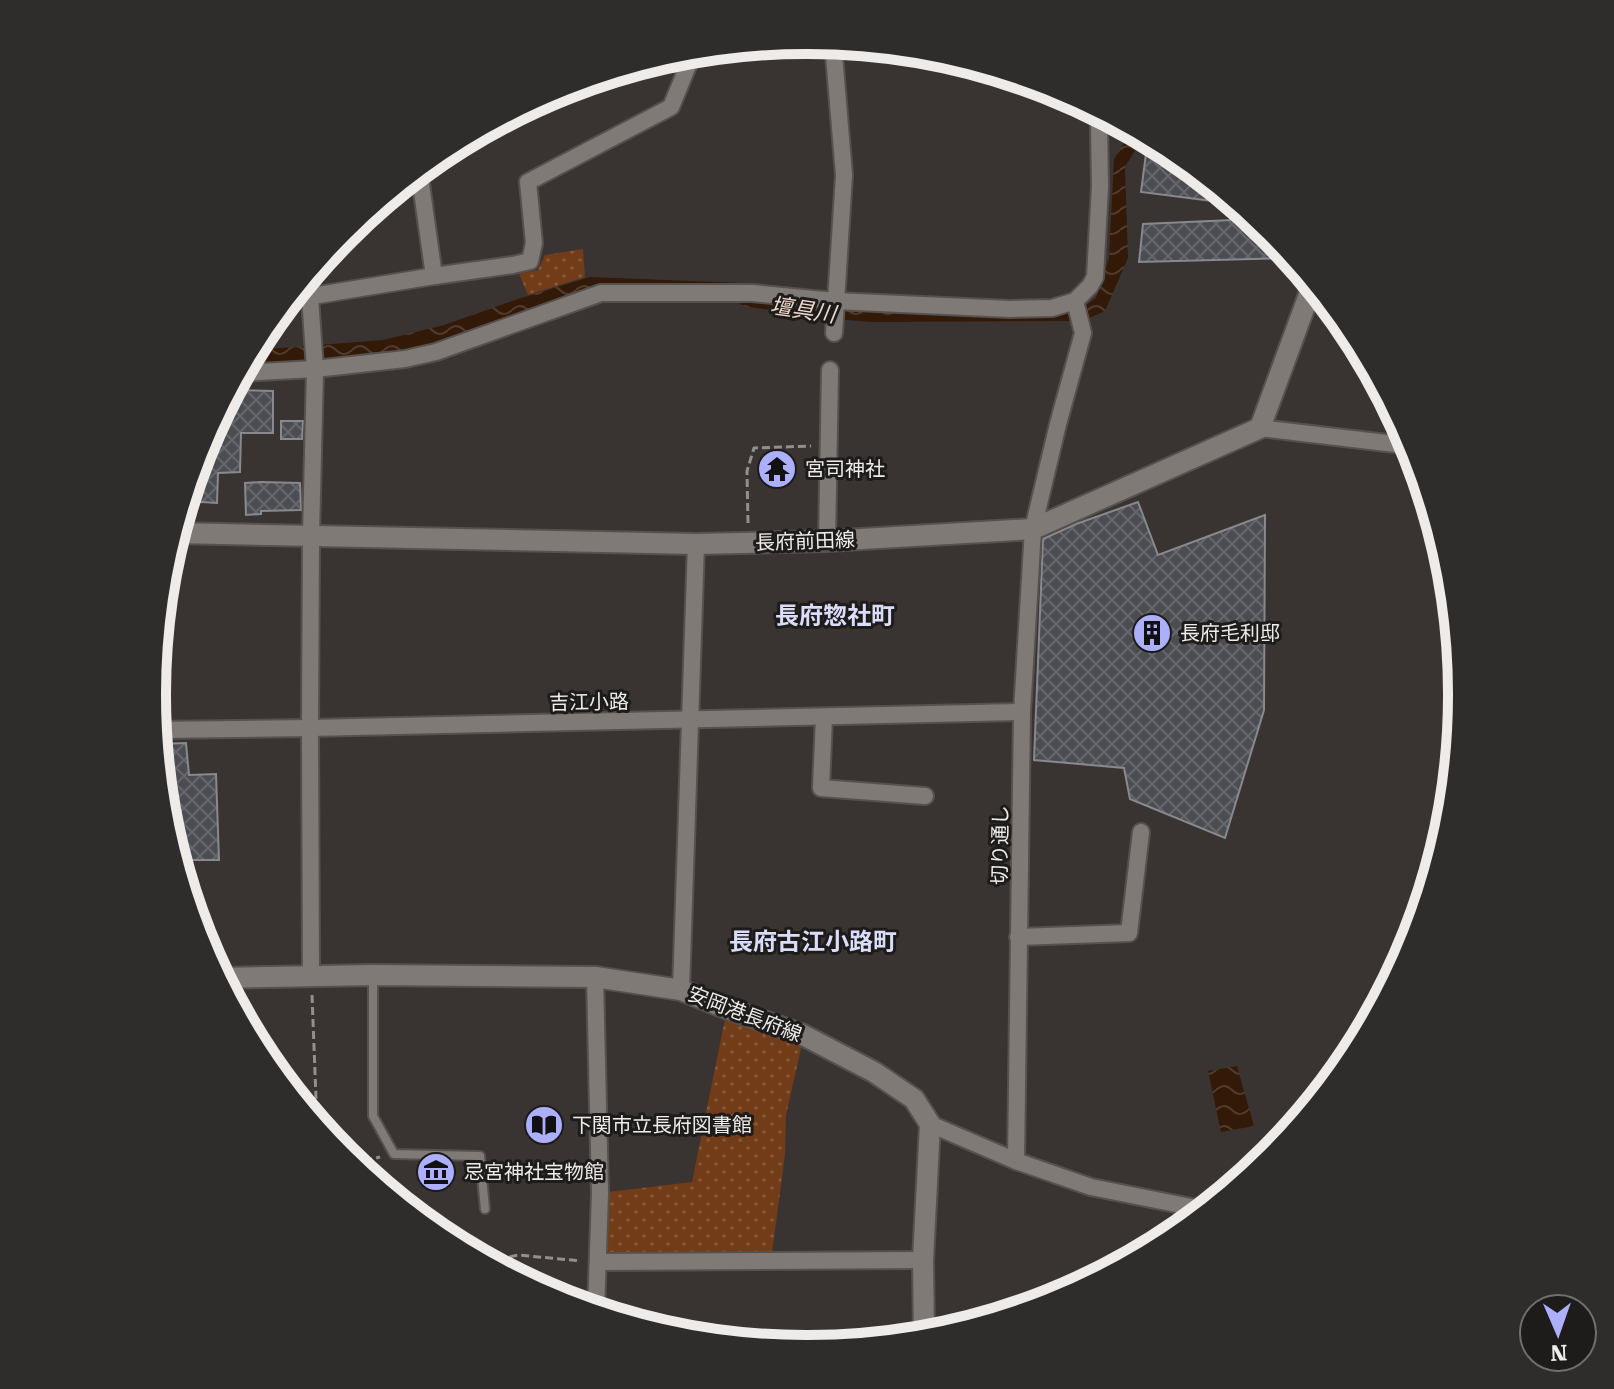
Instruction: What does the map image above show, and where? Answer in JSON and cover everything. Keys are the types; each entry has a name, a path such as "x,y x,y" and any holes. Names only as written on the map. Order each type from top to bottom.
{"main road":[{"path":"1260,428 1308,297"},
{"name":"長府前田線","path":"187,533 696,544 827,541 1033,529 1260,428"},
{"name":"安岡港長府線","path":"233,978 311,975 595,977 681,990 801,1034 874,1072 914,1099 930,1124"},
{"path":"924,1324 923,1260 930,1124"}],"street":[{"path":"834,55 844,175 835,316"},
{"path":"305,298 530,261 534,243 528,182 671,107 688,65"},
{"path":"253,372 405,359 436,352 601,293 752,293 835,316 1052,308 1075,301 1095,277 1100,187 1099,125"},
{"path":"421,183 434,276"},
{"path":"310,297 315,366 311,536 311,975"},
{"name":"切り通し","path":"1016,1161 1022,712 1033,529 1083,333 1075,301"},
{"path":"827,541 830,370"},
{"path":"1260,428 1397,444"},
{"path":"681,990 696,544"},
{"name":"吉江小路","path":"168,730 1022,712"},
{"path":"824,717 821,788 925,796"},
{"path":"1018,937 1129,933 1141,832"},
{"path":"595,977 600,1133 597,1299"},
{"path":"930,1124 1016,1161 1091,1187 1191,1207"},
{"path":"599,1262 923,1260"}],"lane":[{"path":"373,975 373,1116 394,1154 480,1156 485,1209"}],"path":[{"path":"748,543 747,471 754,448 828,445"},
{"path":"311,975 316,1106"},
{"path":"368,1160 394,1154"},
{"path":"504,1258 518,1255 599,1262"}],"shaded area":[{"path":"583,249 585,277 528,295 519,274 538,270 545,255"},
{"path":"725,1019 802,1044 786,1115 785,1155 771,1260 599,1262 600,1193 692,1182"}],"water":[{"name":"壇具川","path":"1127,140 1138,146 1125,167 1128,258 1105,311 1087,319 871,322 743,306 734,299 619,286 586,290 434,346 398,354 259,363 268,349 383,340 444,325 590,277 742,283 753,298 871,312 1069,311 1096,298 1109,258 1114,159"},
{"path":"1237,1066 1254,1126 1221,1132 1208,1071"}],"building":[{"path":"1146,152 1215,201 1141,192"},
{"path":"1236,220 1276,258 1139,262 1143,224"},
{"path":"244,390 273,391 273,433 241,433 240,472 218,473 217,503 196,502 233,411"},
{"path":"281,421 303,421 302,439 281,439"},
{"path":"245,483 300,483 301,510 261,511 261,514 246,515"},
{"name":"長府毛利邸","path":"1138,502 1158,555 1265,515 1264,710 1225,838 1130,799 1124,768 1034,760 1043,539"},
{"path":"186,743 189,775 216,774 219,860 188,860 169,744"}],"place":[{"name":"宮司神社","path":"777,469"},
{"name":"長府毛利邸","path":"1152,633"},
{"name":"下関市立長府図書館","path":"544,1125"},
{"name":"忌宮神社宝物館","path":"436,1172"}],"district":[{"name":"長府惣社町","path":"835,616"},
{"name":"長府古江小路町","path":"813,942"}]}
